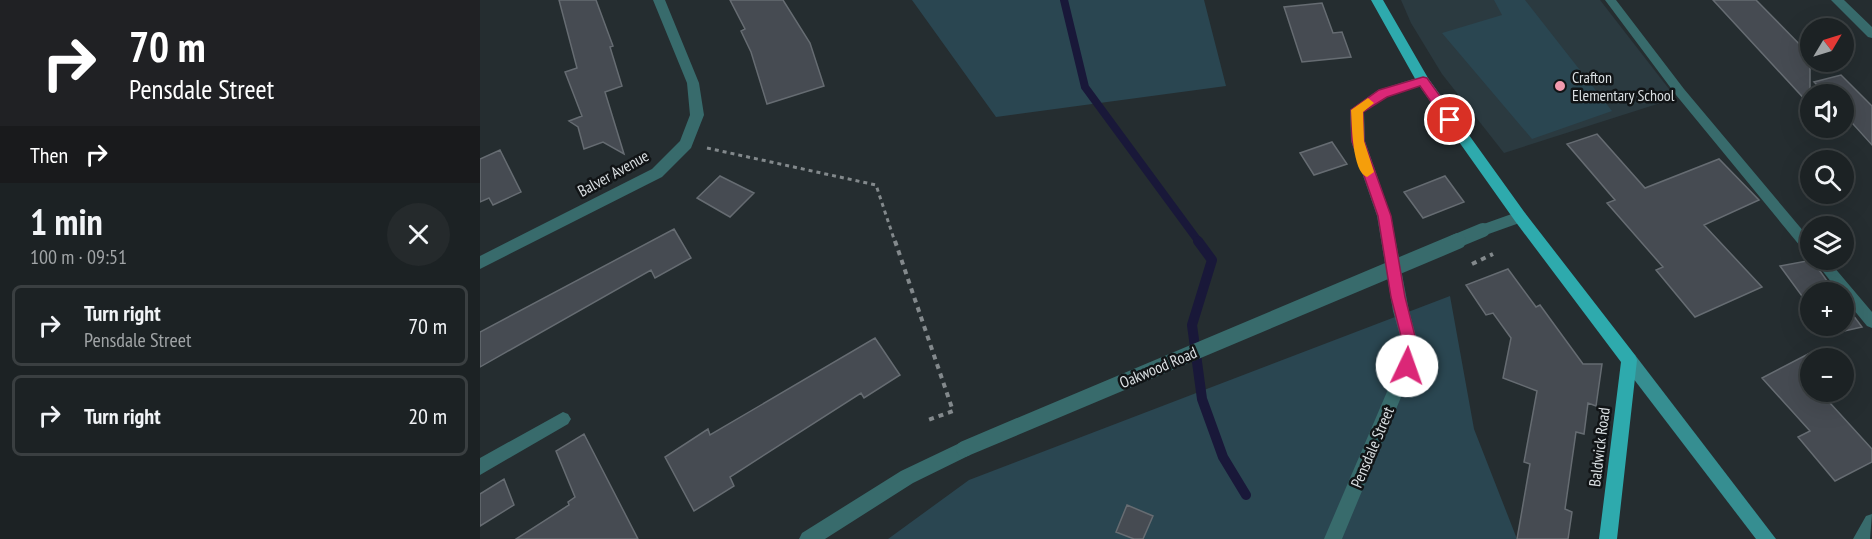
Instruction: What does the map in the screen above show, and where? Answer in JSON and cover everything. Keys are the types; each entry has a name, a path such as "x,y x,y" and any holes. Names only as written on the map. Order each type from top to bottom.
{"main road":[{"path":"1377,0 1423,81 1520,217 1767,539"},
{"name":"Baldwick Road","path":"1608,539 1629,360"}],"street":[{"name":"Balver Avenue","path":"480,263 657,173 686,144 697,115 693,83 659,0"},
{"path":"1837,0 1872,34"},
{"name":"Pensdale Street","path":"1333,539 1407,366 1408,336 1399,304 1384,216 1358,141 1357,110 1383,93 1423,81"},
{"name":"Oakwood Road","path":"810,538 907,477 964,449 1484,230 1520,217"}],"lane":[{"path":"1610,0 1680,92 1800,236"},
{"path":"1828,270 1872,322"},
{"path":"480,467 563,419"},
{"path":"1861,539 1872,522"}],"path":[{"path":"686,144 876,185 953,411 928,420"}],"shaded area":[{"path":"912,0 1204,0 1226,86 996,117"},
{"name":"Crafton Elementary School","path":"1401,0 1600,0 1676,98 1504,153 1442,74 1411,23"},
{"path":"1494,0 1525,0 1612,111 1532,139 1442,33 1502,15"},
{"path":"1450,296 1474,429 1517,539 888,539 969,480"}],"building":[{"path":"559,0 596,0 613,46 610,47 622,86 605,92 624,154 603,142 584,149 578,127 569,121 582,116 565,72 577,68"},
{"path":"730,0 783,0 810,43 824,86 767,104 751,52 741,31 745,29"},
{"path":"1713,0 1756,0 1800,45 1800,72 1810,72 1810,84 1800,84 1800,94"},
{"path":"1322,3 1333,33 1342,32 1351,57 1302,62 1284,7"},
{"path":"1841,75 1850,84 1816,84 1814,82"},
{"path":"1854,88 1872,106 1872,145 1854,125"},
{"path":"1597,134 1645,188 1719,159 1759,200 1704,225 1762,287 1695,317 1656,270 1663,267 1607,203 1615,200 1567,144"},
{"path":"1332,142 1347,164 1314,175 1300,153"},
{"path":"500,150 521,192 493,205 489,198 480,202 480,159"},
{"path":"720,176 754,193 730,217 697,198"},
{"path":"1445,176 1464,202 1423,218 1404,192"},
{"path":"674,229 691,258 655,278 651,270 480,367 480,332"},
{"path":"1800,262 1800,270 1819,270 1828,282 1800,282 1800,293 1780,266"},
{"path":"1508,269 1536,307 1540,305 1583,364 1602,364 1596,406 1588,403 1584,434 1576,432 1565,509 1572,512 1568,539 1517,539 1530,464 1524,462 1537,391 1503,378 1511,338 1493,313 1486,315 1466,285"},
{"path":"1854,316 1862,327 1854,329"},
{"path":"875,338 900,375 864,398 861,393 730,477 734,486 694,511 665,457 708,429 710,435"},
{"path":"1800,358 1800,402 1829,402 1872,449 1872,462 1835,481 1798,437 1810,431 1762,378"},
{"path":"584,434 638,539 516,539 569,505 568,502 575,497 556,451"},
{"path":"504,479 514,505 480,526 480,494"},
{"path":"1127,505 1153,516 1143,539 1134,539 1116,532"}],"waterway":[{"path":"1064,0 1085,87 1199,242"},
{"path":"1198,241 1212,260 1192,325 1202,399 1223,457 1246,495"}],"slow traffic":[{"path":"1367,172 1358,141 1357,110 1368,103"}],"place":[{"name":"Crafton Elementary School","path":"1560,86"}],"route":[{"path":"1407,366 1408,336 1398,297 1384,216 1358,141 1357,110 1383,93 1423,81 1450,120"}]}
